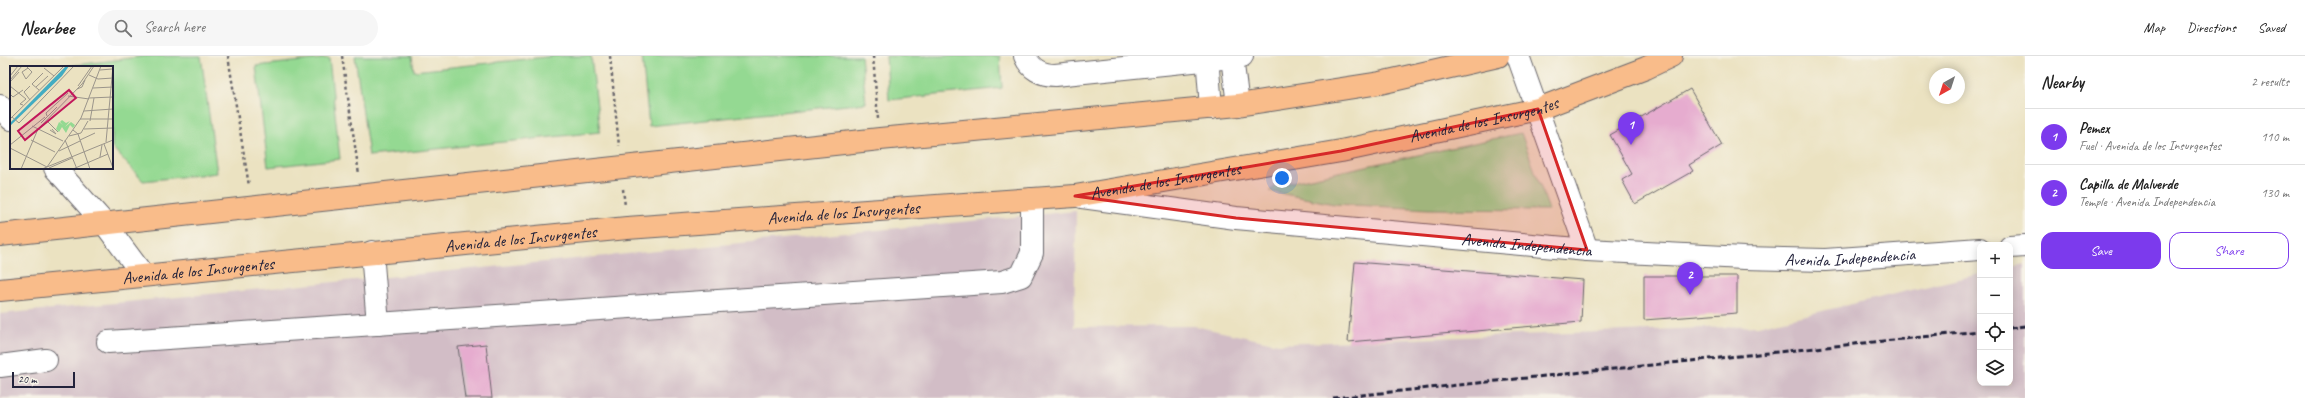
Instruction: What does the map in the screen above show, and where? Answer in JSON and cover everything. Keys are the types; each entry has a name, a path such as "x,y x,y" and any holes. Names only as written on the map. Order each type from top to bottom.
{"main road":[{"path":"0,235 880,139 1238,105 1380,84 1498,56"},
{"name":"Avenida de los Insurgentes","path":"0,290 372,252 627,228 1075,196 1341,151 1538,109 1646,68 1671,56"}],"street":[{"path":"1025,56 1032,66 1047,75 1080,64 1237,56 1238,105"},
{"path":"1518,56 1587,250"},
{"path":"1207,58 1211,108"},
{"path":"0,106 10,118"},
{"path":"56,169 105,224 143,275"},
{"name":"Avenida Independencia","path":"1075,196 1236,218 1587,250 1744,258 1825,260 1977,249"},
{"path":"108,342 1002,282 1021,276 1032,253 1032,199"},
{"path":"2013,247 2025,246"},
{"path":"372,252 378,324"},
{"path":"0,366 46,360"}],"path":[{"path":"228,56 252,208"},
{"path":"342,56 362,196"},
{"path":"610,56 614,93"},
{"path":"873,56 880,139"}],"highlighted area":[{"path":"1538,109 1587,250 1236,218 1075,196 1341,151"}],"shaded area":[{"path":"1076,211 1074,327 1194,326 1278,344 1758,326 1977,275 1977,386 2013,386 2013,266 2025,264 2025,398 0,398 0,314"}],"green space":[{"path":"146,56 201,56 217,173 143,181 113,148 113,66 69,66"},
{"path":"355,56 412,56 414,71 555,56 591,56 600,132 369,156"},
{"path":"642,56 861,56 866,103 649,126"},
{"path":"886,56 1000,56 1002,88 889,100"},
{"path":"329,58 340,159 268,167 256,66"},
{"path":"1521,133 1549,210 1429,209 1334,204 1269,191 1278,185"}],"building":[{"path":"1690,89 1722,145 1689,165 1693,171 1635,204 1622,180 1632,174 1610,135"},
{"path":"1355,262 1583,280 1581,322 1348,342"},
{"path":"1644,276 1737,276 1737,313 1644,320"},
{"path":"486,344 492,398 465,398 458,347"}],"railway":[{"path":"2013,328 2025,326"},
{"path":"1333,398 1977,331"}],"place":[{"name":"Pemex","path":"1631,145"},
{"name":"Capilla de Malverde","path":"1690,295"}]}
